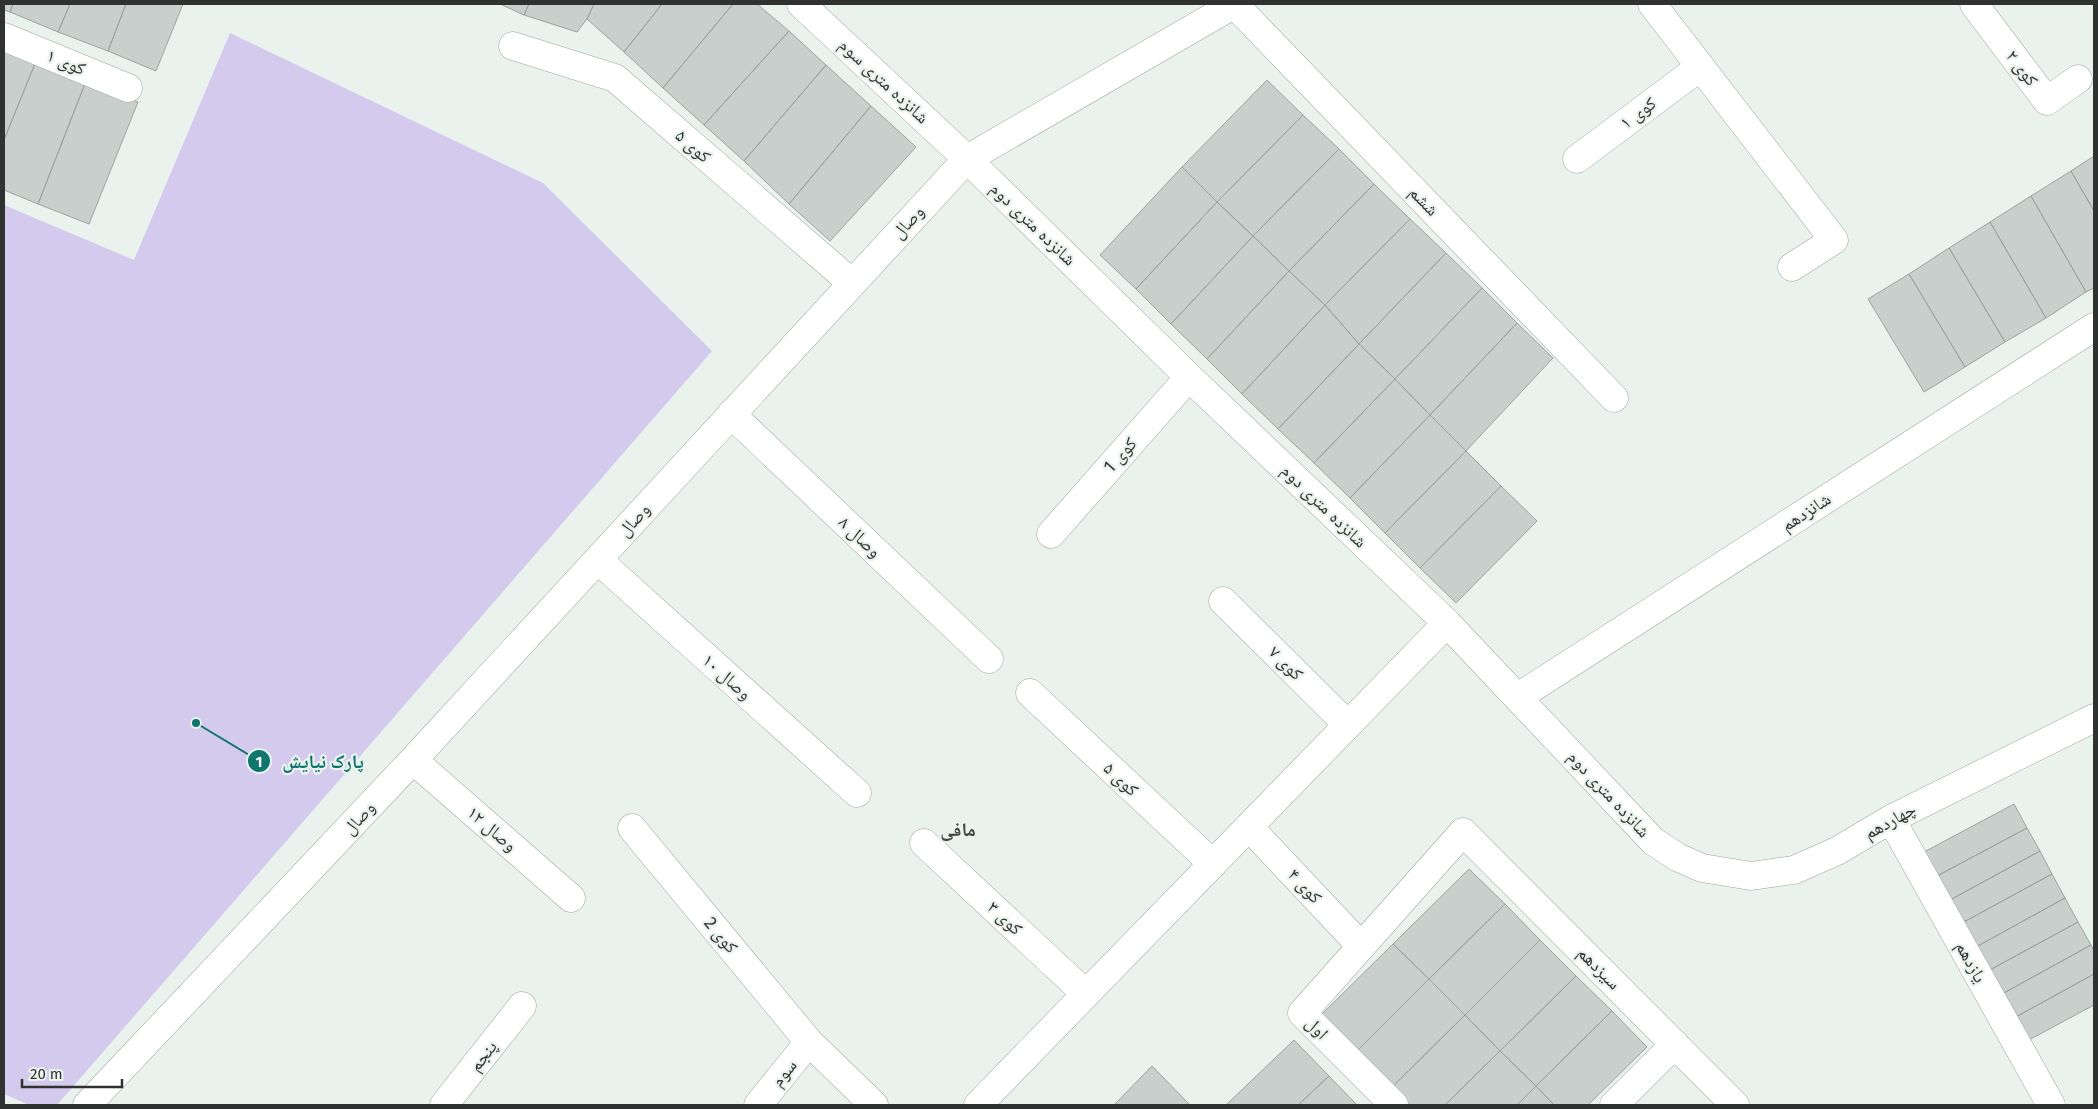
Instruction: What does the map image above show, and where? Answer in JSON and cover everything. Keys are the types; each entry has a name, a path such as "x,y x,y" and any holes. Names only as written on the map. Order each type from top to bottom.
{"street":[{"name":"شانزده متری سوم","path":"801,4 967,159"},
{"name":"وصال","path":"87,1105 413,760 967,159 1234,4"},
{"name":"ششم","path":"1234,4 1614,398"},
{"path":"1652,4 1834,240 1792,266"},
{"name":"کوی ۲","path":"1974,4 2047,101 2078,78"},
{"name":"کوی ۱","path":"4,37 128,88"},
{"name":"کوی ۵","path":"513,46 615,78 852,283"},
{"name":"کوی ۱","path":"1576,159 1700,67"},
{"name":"شانزده متری دوم","path":"967,159 1189,377 1447,623 1653,841 1676,857"},
{"name":"شانزدهم","path":"1518,697 2094,327"},
{"name":"کوی 1","path":"1050,534 1189,377"},
{"name":"وصال ۸","path":"731,414 989,659"},
{"name":"وصال ۱۰","path":"598,560 857,793"},
{"name":"کوی ۷","path":"1223,602 1348,725"},
{"path":"978,1105 1447,623"},
{"name":"کوی ۵","path":"1030,693 1213,864"},
{"name":"چهاردهم","path":"1676,857 1702,868 1751,876 1794,870 1837,851 1891,818 2094,718"},
{"name":"وصال ۱۲","path":"413,760 571,898"},
{"name":"یازدهم","path":"1891,818 2051,1105"},
{"name":"کوی ۴","path":"1249,827 1361,946"},
{"name":"کوی 2","path":"632,828 809,1042 874,1105"},
{"name":"سیزدهم","path":"1361,946 1463,832 1735,1105"},
{"name":"کوی ۳","path":"924,843 1086,994"},
{"name":"اول","path":"1361,946 1302,1013 1394,1105"},
{"name":"پنجم","path":"444,1105 522,1006"},
{"name":"سوم","path":"758,1105 809,1042"},
{"path":"1614,1105 1675,1044"}],"shaded area":[{"path":"230,33 543,183 712,351 57,1105 29,1105 4,1094 4,205 134,260"}],"building":[{"path":"4,4 13,4 10,12 4,10"},
{"path":"13,4 70,4 58,32 10,12"},
{"path":"70,4 126,4 108,51 58,32"},
{"path":"126,4 183,4 156,71 108,51"},
{"path":"500,4 529,4 524,15"},
{"path":"529,4 594,4 587,19 577,32 524,15"},
{"path":"594,4 662,4 624,52 587,19"},
{"path":"662,4 733,4 663,88 624,52"},
{"path":"733,4 757,4 789,31 704,125 663,88"},
{"path":"789,31 826,65 744,161 704,125"},
{"path":"4,49 36,61 4,140"},
{"path":"36,61 86,81 38,204 4,190 4,140"},
{"path":"826,65 871,106 789,204 744,161"},
{"path":"1267,80 1303,115 1217,202 1182,167"},
{"path":"86,81 138,102 89,224 38,204"},
{"path":"871,106 916,147 830,241 789,204"},
{"path":"1303,115 1339,149 1253,236 1217,202"},
{"path":"1339,149 1374,184 1289,271 1253,236"},
{"path":"2094,156 2094,211 2071,171"},
{"path":"1182,167 1217,202 1136,289 1100,255"},
{"path":"2071,171 2094,211 2094,288 2086,292 2031,196"},
{"path":"1374,184 1410,219 1325,305 1289,271"},
{"path":"2031,196 2086,292 2046,318 1990,222"},
{"path":"1217,202 1253,236 1171,324 1136,289"},
{"path":"1410,219 1446,253 1359,344 1325,305"},
{"path":"1990,222 2046,318 2005,342 1949,248"},
{"path":"1253,236 1289,271 1207,359 1171,324"},
{"path":"1949,248 2005,342 1965,367 1909,274"},
{"path":"1446,253 1482,288 1395,379 1359,344"},
{"path":"1289,271 1325,305 1242,394 1207,359"},
{"path":"1909,274 1965,367 1924,392 1868,299"},
{"path":"1482,288 1517,323 1430,415 1395,379"},
{"path":"1325,305 1359,344 1278,429 1242,394"},
{"path":"1517,323 1553,358 1466,451 1430,415"},
{"path":"1359,344 1395,379 1314,463 1278,429"},
{"path":"1395,379 1430,415 1350,498 1314,463"},
{"path":"1430,415 1466,451 1385,533 1350,498"},
{"path":"1466,451 1501,486 1420,568 1385,533"},
{"path":"1501,486 1537,521 1456,603 1420,568"},
{"path":"2014,804 2027,828 1937,876 1924,852"},
{"path":"2027,828 2040,851 1950,900 1937,876"},
{"path":"2040,851 2052,874 1962,923 1950,900"},
{"path":"1469,869 1505,904 1429,979 1393,944"},
{"path":"2052,874 2065,898 1976,947 1962,923"},
{"path":"2065,898 2078,922 1988,971 1976,947"},
{"path":"1505,904 1540,940 1465,1015 1429,979"},
{"path":"2078,922 2091,945 2002,994 1988,971"},
{"path":"1540,940 1576,976 1500,1051 1465,1015"},
{"path":"1393,944 1429,979 1356,1052 1320,1016"},
{"path":"2091,945 2094,951 2094,974 2014,1018 2002,994"},
{"path":"2094,974 2094,1005 2027,1041 2014,1018"},
{"path":"1576,976 1612,1011 1536,1086 1500,1051"},
{"path":"1429,979 1465,1015 1391,1088 1356,1052"},
{"path":"1612,1011 1647,1047 1588,1105 1554,1105 1536,1086"},
{"path":"1465,1015 1500,1051 1445,1105 1409,1105 1391,1088"},
{"path":"1294,1040 1329,1076 1298,1105 1226,1105"},
{"path":"1500,1051 1536,1086 1517,1105 1445,1105"},
{"path":"1152,1066 1190,1105 1114,1105"},
{"path":"1329,1076 1357,1105 1298,1105"},
{"path":"1536,1086 1554,1105 1517,1105"}],"place":[{"name":"پارک نیایش","path":"196,723"}],"district":[{"name":"مافی","path":"958,829"}]}
